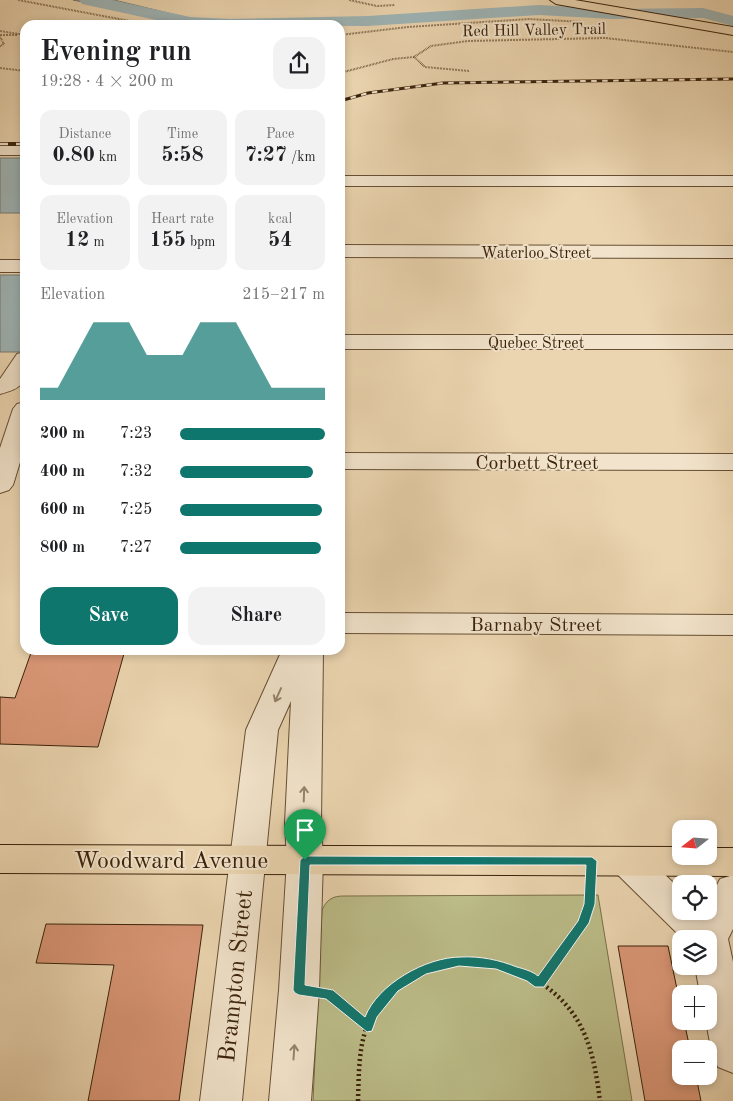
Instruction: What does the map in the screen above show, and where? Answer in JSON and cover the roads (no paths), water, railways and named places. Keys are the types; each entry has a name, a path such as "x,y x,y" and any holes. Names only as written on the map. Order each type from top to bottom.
{"main road":[{"path":"556,0 644,17 733,30"},
{"path":"600,0 733,22"},
{"name":"Woodward Avenue","path":"0,859 733,862"}],"street":[{"path":"0,150 20,150"},
{"path":"345,181 733,181"},
{"name":"Waterloo Street","path":"345,251 733,252"},
{"path":"0,266 20,266"},
{"name":"Quebec Street","path":"345,342 733,342"},
{"path":"2,387 11,383 20,368"},
{"path":"2,387 20,398"},
{"path":"0,485 20,424"},
{"name":"Corbett Street","path":"345,461 733,462"},
{"name":"Barnaby Street","path":"345,623 733,625"},
{"name":"Brampton Street","path":"221,1101 262,730 295,655"},
{"path":"290,1101 299,990 305,860 303,823 308,655"},
{"path":"610,861 698,930"},
{"path":"713,930 733,890"},
{"path":"717,975 733,1054"}],"water":[{"path":"73,0 114,0 193,19 169,20"},
{"path":"0,158 20,158 20,213 0,213"},
{"path":"0,275 20,275 20,352 0,352"}],"waterway":[{"path":"88,0 181,20"},
{"path":"345,22 539,10 613,14 703,13 733,21"}],"railway":[{"path":"345,100 368,93 443,83 733,79"},
{"path":"0,144 20,144"}]}
